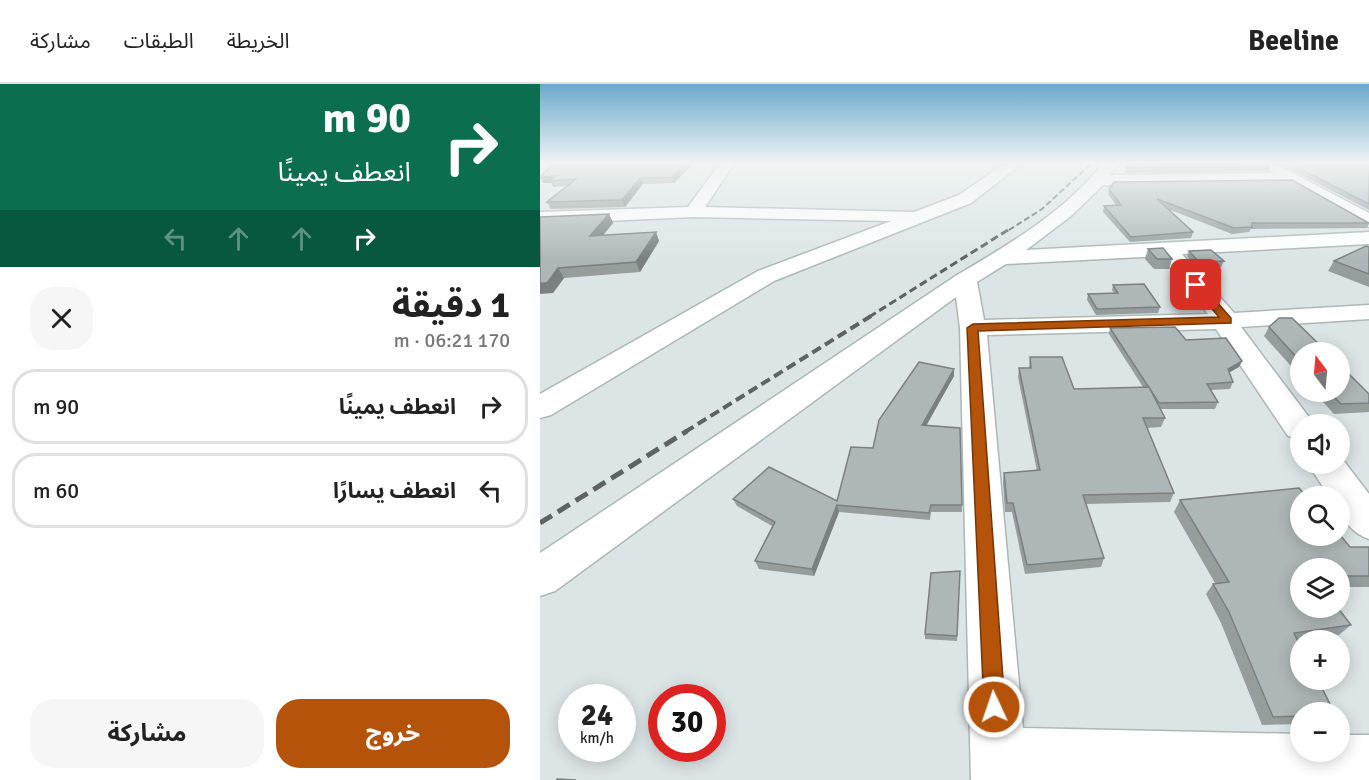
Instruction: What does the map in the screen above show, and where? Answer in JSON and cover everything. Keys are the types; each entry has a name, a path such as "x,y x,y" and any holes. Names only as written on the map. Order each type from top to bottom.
{"street":[{"path":"693,212 705,194"},
{"path":"540,408 766,276 926,216 971,194"},
{"path":"540,577 965,280 1003,258 1078,194"},
{"path":"1323,194 1369,221"},
{"path":"540,219 693,212 926,216"},
{"path":"1003,258 1369,238"},
{"path":"1166,249 1225,321 1290,414"},
{"path":"965,280 973,328 998,767 1369,763"},
{"path":"973,328 1225,321 1369,312"},
{"path":"1333,474 1369,523"}],"building":[{"path":"556,194 627,194 622,200 547,202"},
{"path":"1113,194 1318,194 1369,223 1252,223 1252,227 1234,228 1157,199 1193,232 1131,237 1104,206 1121,205"},
{"path":"1350,194 1369,194 1369,204"},
{"path":"609,214 590,236 656,232 636,262 558,268 547,283 540,283 540,217"},
{"path":"1366,246 1369,247 1369,274 1334,261"},
{"path":"1163,248 1172,259 1157,259 1148,249"},
{"path":"1211,250 1224,261 1199,262 1189,251"},
{"path":"1144,284 1160,307 1097,309 1088,294 1118,293 1113,285"},
{"path":"1279,318 1292,318 1317,342 1290,342 1290,350 1269,327"},
{"path":"1175,327 1186,340 1226,338 1242,361 1228,369 1233,382 1207,384 1218,402 1159,403 1110,328"},
{"path":"1030,357 1062,357 1074,389 1149,387 1165,418 1143,418 1174,493 1083,495 1104,558 1027,565 1013,503 1007,503 1004,473 1040,470 1019,368 1031,368"},
{"path":"919,362 954,369 922,425 960,428 962,505 931,505 929,513 837,505 812,569 755,561 775,522 733,499 769,467 837,501 851,447 873,448 879,420"},
{"path":"1350,375 1369,394 1369,403 1341,404 1339,402 1350,402"},
{"path":"1290,489 1290,546 1369,547 1369,576 1350,576 1350,558 1290,558 1290,618 1346,618 1351,625 1315,630 1290,630 1290,690 1323,690 1329,702 1290,702 1290,716 1273,717 1229,612 1213,584 1229,582 1180,500"},
{"path":"960,571 957,636 925,634 931,573"}],"railway":[{"path":"1009,230 1042,209 1058,194"},
{"path":"869,317 1011,228"},
{"path":"685,432 871,316"},
{"path":"540,523 687,431"}],"route":[{"path":"994,707 973,328 1227,320 1196,285"}]}
